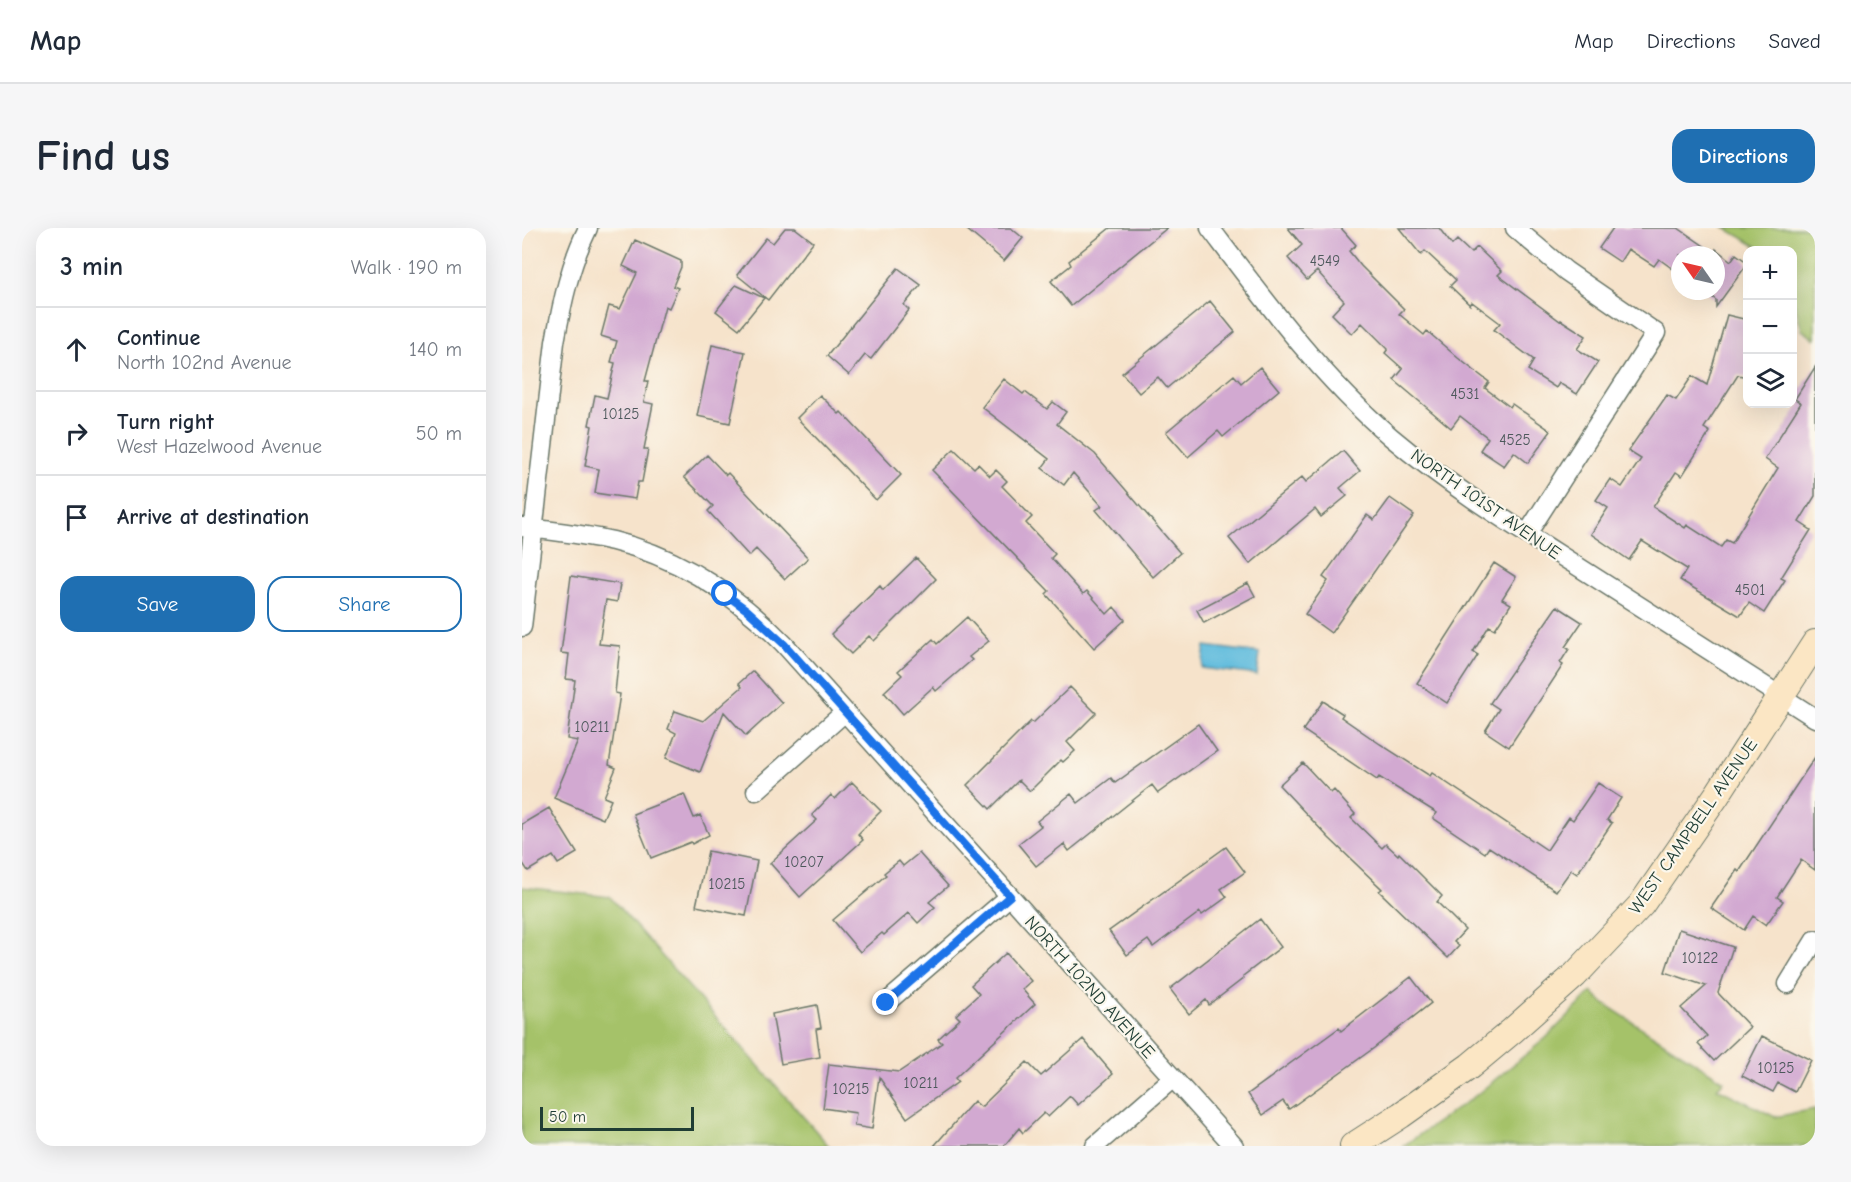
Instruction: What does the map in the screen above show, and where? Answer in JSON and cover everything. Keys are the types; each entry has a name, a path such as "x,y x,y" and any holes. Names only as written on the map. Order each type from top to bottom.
{"street":[{"path":"522,627 528,528 555,342 572,265 588,228"},
{"name":"NORTH 101ST AVENUE","path":"1210,228 1298,343 1390,436 1476,501 1815,718"},
{"path":"1515,228 1566,271 1656,333 1527,534"},
{"name":"NORTH 102ND AVENUE","path":"528,528 613,541 678,564 747,610 769,629 1234,1146"},
{"name":"WEST CAMPBELL AVENUE","path":"1353,1146 1470,1066 1512,1032 1582,967 1641,905 1717,795 1815,643"},
{"path":"756,791 845,712"},
{"path":"886,1003 1010,896"},
{"path":"1788,984 1815,940"},
{"path":"1095,1146 1172,1079"}],"green space":[{"path":"1725,228 1815,228 1815,339 1802,330 1797,312 1797,246 1756,246"},
{"path":"522,887 610,897 829,1146 522,1146"},
{"path":"1592,992 1603,1003 1724,1081 1717,1088 1775,1117 1815,1109 1815,1146 1403,1146 1475,1096 1546,1038"}],"water":[{"path":"1205,646 1260,653 1257,675 1202,668"}],"building":[{"path":"785,228 795,228 813,242 768,300 737,275 766,238 773,243"},
{"path":"965,228 1011,228 1023,238 1004,261"},
{"path":"1110,228 1167,228 1071,306 1051,281 1071,265 1069,261"},
{"path":"1288,228 1341,228 1356,245 1349,251 1404,309 1399,314 1424,335 1427,331 1489,382 1485,388 1510,407 1512,404 1551,431 1528,463 1514,452 1504,466 1480,450 1488,438 1460,416 1451,428 1394,380 1403,369 1385,353 1388,349 1362,323 1352,334 1332,314 1344,301 1317,271 1307,280 1288,258 1302,245"},
{"path":"1399,228 1439,228 1452,245 1457,240 1471,253 1477,247 1502,271 1498,275 1560,321 1586,336 1577,349 1598,362 1577,394 1559,383 1556,388 1528,370 1534,360 1494,330 1500,323 1472,302 1470,305 1450,286 1456,280 1425,251 1421,255"},
{"path":"1613,228 1678,228 1704,246 1671,246 1671,268 1659,259 1654,266 1628,249 1620,262 1599,248"},
{"path":"635,240 681,261 681,267 673,286 678,288 669,308 665,306 645,381 648,381 644,402 653,404 644,449 648,449 642,482 638,482 635,499 595,493 599,469 585,466 595,395 607,398 615,363 611,362 617,341 601,336 609,306 620,309 637,273 623,266"},
{"path":"1736,254 1743,259 1743,270 1725,295 1725,256 1731,261"},
{"path":"898,268 921,285 904,305 909,310 871,359 865,355 849,375 827,356"},
{"path":"736,285 764,298 739,329 716,311"},
{"path":"1210,301 1235,332 1167,388 1158,377 1139,393 1122,373"},
{"path":"1727,315 1743,319 1743,376 1738,375 1704,428 1710,432 1682,476 1676,472 1653,507 1685,528 1687,525 1721,547 1726,540 1732,543 1778,468 1765,459 1801,403 1797,400 1797,396 1815,367 1815,496 1799,522 1811,530 1781,578 1785,580 1764,613 1749,603 1740,616 1680,580 1687,569 1642,541 1629,560 1591,534 1608,508 1596,500 1610,479 1622,487 1641,459 1628,451 1667,395 1676,400 1692,376 1707,385"},
{"path":"712,345 745,352 730,423 697,416"},
{"path":"1260,367 1279,390 1223,437 1218,431 1188,457 1166,432 1234,375 1241,383"},
{"path":"1004,379 1047,409 1053,402 1066,412 1057,424 1095,454 1180,553 1153,577 1096,510 1102,506 1073,473 1064,485 1042,468 1049,459 982,407"},
{"path":"820,395 839,414 841,412 901,475 876,500 797,418"},
{"path":"954,449 974,468 978,464 990,476 996,470 1007,481 1002,486 1032,517 1026,523 1055,554 1051,558 1083,594 1087,591 1107,614 1114,607 1125,620 1094,648 1046,594 1049,591 932,470"},
{"path":"1343,451 1360,471 1340,488 1347,496 1321,517 1315,509 1250,564 1229,538 1302,477 1306,482"},
{"path":"707,455 726,475 728,473 808,558 785,579 756,549 749,556 708,511 713,506 684,477"},
{"path":"1390,498 1414,515 1331,633 1305,614 1328,581 1323,577 1367,515 1374,520"},
{"path":"916,558 936,579 874,641 869,636 851,654 831,634 880,586 883,590"},
{"path":"1494,563 1516,577 1502,599 1511,604 1495,629 1489,626 1473,652 1478,655 1447,703 1417,683"},
{"path":"571,576 620,584 617,602 606,600 599,644 620,646 615,693 620,694 609,765 616,768 604,797 611,800 603,819 554,798 578,741 567,739 575,680 566,679 569,654 561,653"},
{"path":"1248,583 1255,596 1204,623 1197,610"},
{"path":"1557,606 1582,622 1565,647 1569,649 1560,663 1563,665 1509,747 1485,731 1499,709 1490,703"},
{"path":"967,617 989,641 969,657 972,660 936,691 933,687 903,714 884,692 902,675 898,671 933,639 937,644"},
{"path":"753,671 782,703 746,736 724,712 700,772 666,758 676,733 668,729 675,711 703,721 742,687 739,683"},
{"path":"1070,687 1096,713 1067,742 1075,751 1063,762 1061,760 1030,791 1019,780 990,809 967,785 1031,721 1033,723"},
{"path":"1323,701 1343,714 1341,717 1380,744 1430,776 1432,773 1547,850 1569,817 1573,820 1598,783 1621,798 1607,820 1612,823 1577,874 1571,870 1556,891 1489,847 1485,853 1433,818 1437,813 1379,777 1377,780 1303,730"},
{"path":"1198,724 1217,751 1158,793 1152,785 1069,851 1064,844 1036,866 1018,844 1041,826 1037,821 1071,794 1078,803 1111,778 1115,783"},
{"path":"1815,757 1815,870 1801,860 1777,897 1783,901 1766,925 1753,916 1744,930 1711,908 1737,870 1739,872"},
{"path":"1303,763 1331,793 1334,790 1355,814 1351,818 1382,848 1386,844 1398,855 1399,853 1442,896 1437,902 1465,930 1454,942 1459,946 1448,958 1379,891 1382,889 1279,785"},
{"path":"852,782 881,811 858,834 863,840 800,897 770,863 817,820 812,815 831,795 835,799"},
{"path":"684,794 694,818 700,815 709,835 692,844 691,842 651,858 633,814"},
{"path":"549,808 577,853 558,864 553,856 528,871 522,862 522,824"},
{"path":"1226,847 1245,872 1221,889 1227,897 1202,915 1200,912 1153,947 1148,940 1127,955 1109,931"},
{"path":"708,851 757,861 746,916 696,906"},
{"path":"919,853 948,886 929,902 935,907 918,923 909,913 860,952 833,920 899,861 903,866"},
{"path":"1260,919 1281,947 1209,1005 1206,1000 1189,1014 1170,989"},
{"path":"1679,929 1733,947 1718,993 1750,1027 1714,1061 1698,1044 1707,1036 1681,1008 1706,986 1665,972"},
{"path":"1006,953 1031,981 1022,989 1035,1004 955,1078 958,1082 907,1118 879,1077 872,1129 854,1126 856,1113 823,1108 829,1064 899,1072 942,1043 938,1039 960,1019 956,1015 979,994 971,985"},
{"path":"1411,977 1431,1003 1374,1048 1289,1109 1283,1101 1263,1115 1248,1094 1339,1028 1341,1031"},
{"path":"817,1005 821,1028 816,1029 820,1057 781,1064 772,1014"},
{"path":"1762,1036 1811,1060 1795,1092 1778,1083 1773,1092 1742,1076"},
{"path":"1083,1039 1113,1074 1078,1105 1070,1096 1048,1117 1044,1113 1023,1133 1019,1128 1004,1146 934,1146 974,1101 981,1107 1027,1062 1041,1076"}],"route":[{"path":"725,594 747,610 784,644 1010,896 886,1003"}]}
